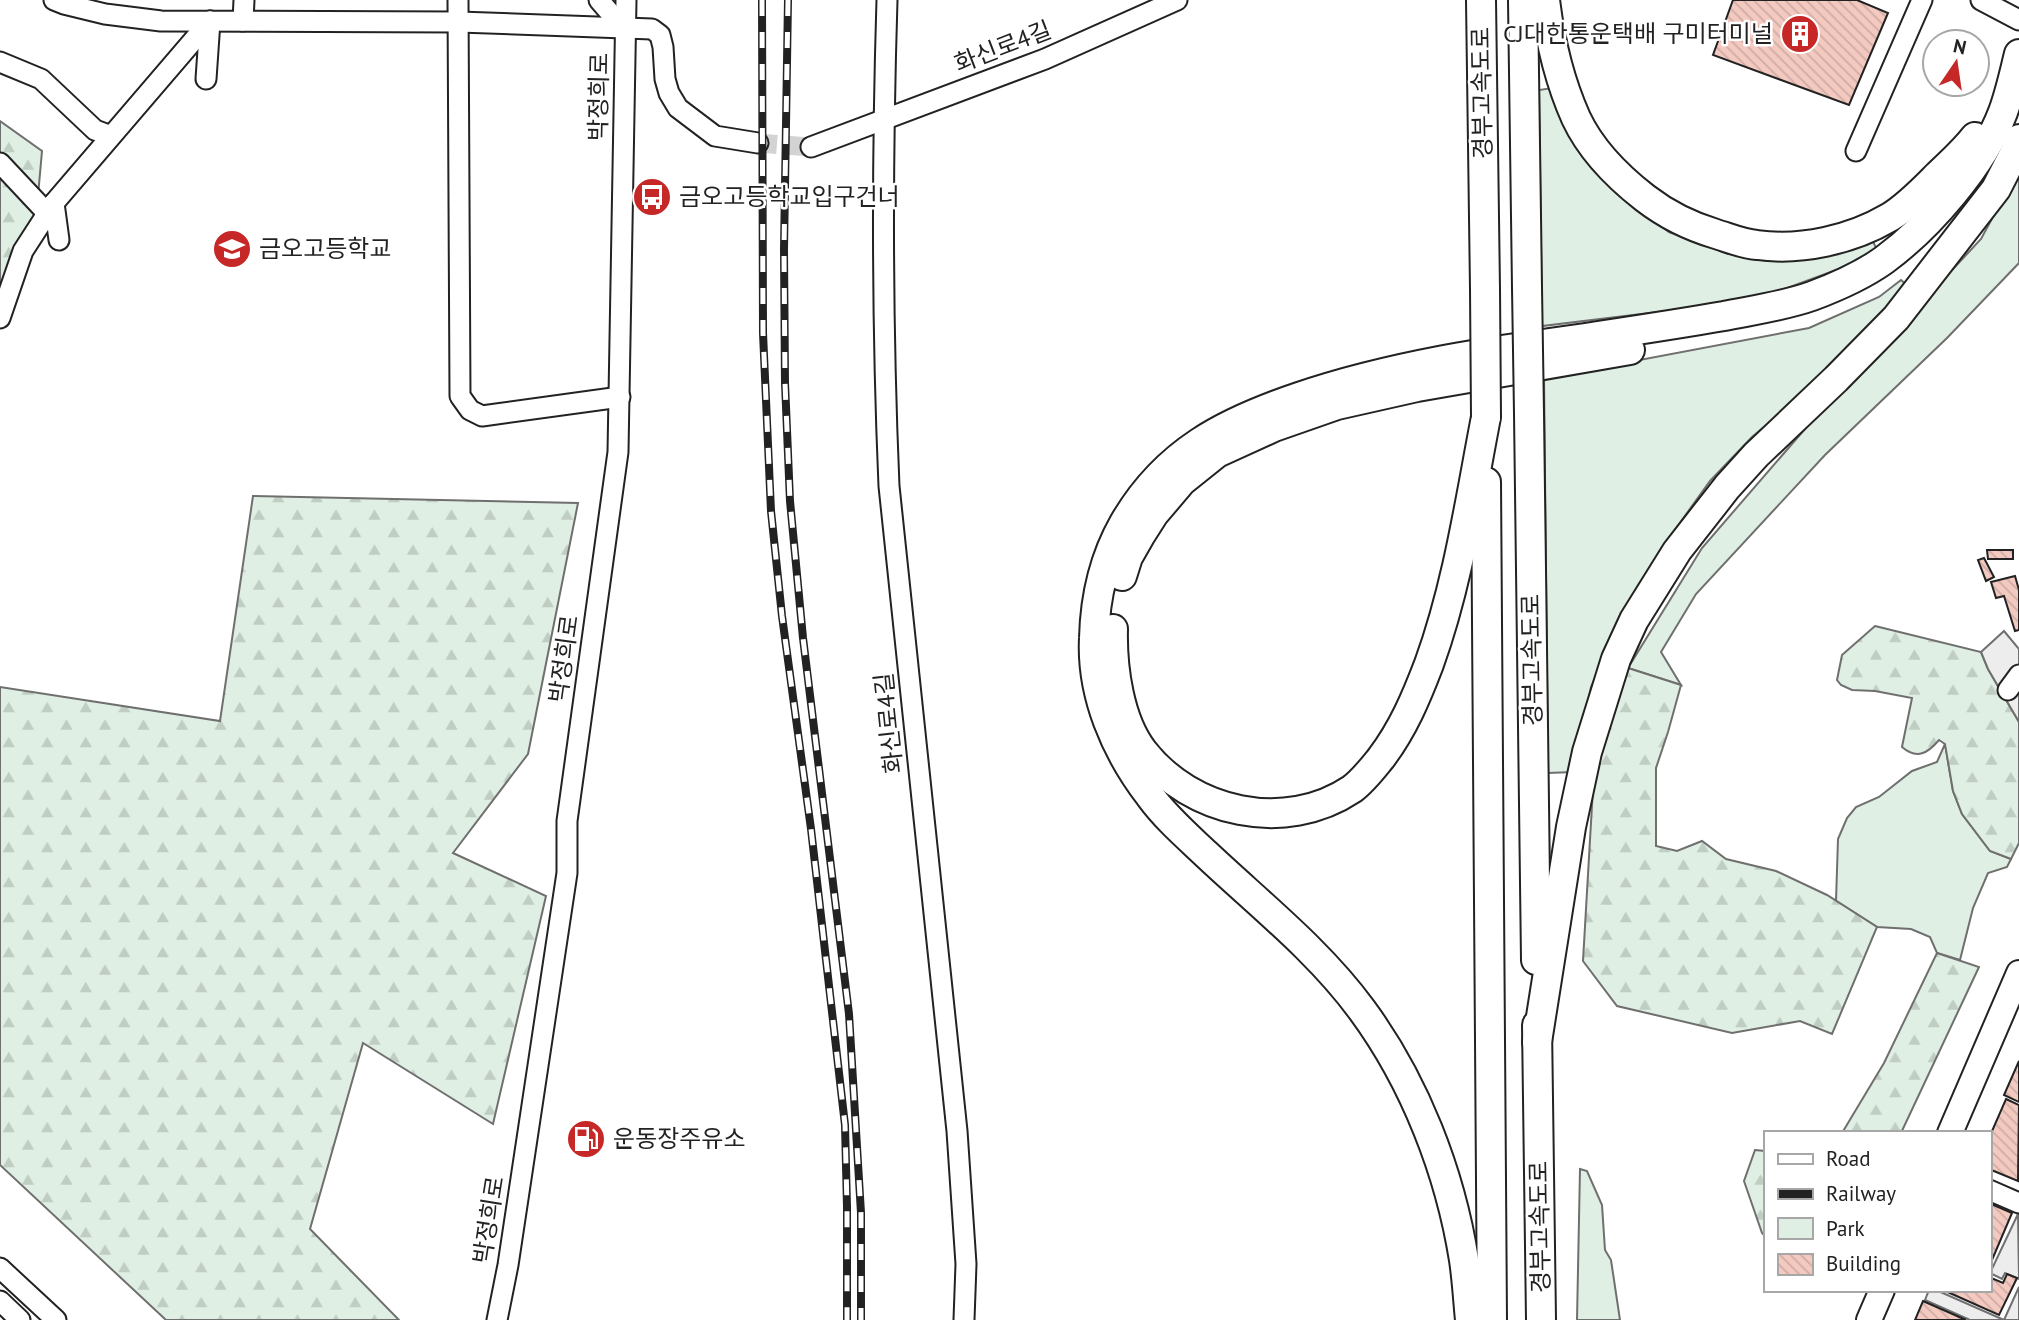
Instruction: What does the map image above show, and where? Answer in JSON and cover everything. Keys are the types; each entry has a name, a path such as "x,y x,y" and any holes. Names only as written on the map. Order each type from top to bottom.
{"highway":[{"name":"경부고속도로","path":"1481,0 1492,1320"},
{"name":"경부고속도로","path":"1523,0 1541,1320"},
{"path":"1545,0 1554,57 1576,118 1609,166 1630,187 1676,220 1755,245 1784,247 1817,244 1856,232 1890,217 1913,200 1966,149 2016,65"},
{"path":"1471,1320 1464,1260 1451,1203 1433,1145 1413,1096 1385,1044 1362,1009 1336,978 1151,798 1116,740 1095,679 1093,648 1095,612 1108,557 1122,526 1138,501 1178,458 1200,440 1276,405 1331,386 1433,363 1670,326 1765,308 1813,295 1883,261 1917,232 1949,199 1988,143 2002,115 2016,65"},
{"path":"1486,417 1454,584 1438,640 1415,701 1401,729 1367,775 1353,788 1335,798 1316,805 1272,813 1244,811 1197,797 1157,767 1141,749 1130,728 1117,691 1112,652 1117,593 1128,557 1161,506 1182,481 1217,453 1337,405 1418,387 1706,338 1776,323 1834,305 1870,288 1898,269 1923,247 1980,181 2008,144 2019,124"},
{"path":"1537,1042 1571,827 1587,752 1616,659 1634,620 1677,551 1727,487 1756,455 1896,318 1996,189 2019,139"}],"main road":[{"path":"1951,1131 2019,973"},
{"path":"1869,1320 1881,1292"}],"street":[{"path":"54,0 105,14 161,21 459,22 652,29 660,35 665,79 678,108 715,136 758,143"},
{"path":"243,21 244,0"},
{"path":"458,0 460,396 470,410 482,416 620,397"},
{"path":"599,0 624,29"},
{"name":"박정희로","path":"497,1320 508,1265 567,873 567,821 618,452 626,0"},
{"name":"화신로4길","path":"887,0 883,119 884,383 888,486 957,1131 966,1264 964,1320"},
{"name":"화신로4길","path":"811,147 1045,58 1178,0"},
{"path":"1856,151 1922,0"},
{"path":"1981,0 2019,20"},
{"path":"206,79 210,21"},
{"path":"0,318 23,251 50,208 210,21"},
{"path":"0,62 41,79 95,130 111,136"},
{"path":"0,163 50,208 59,240"},
{"path":"1991,1191 2019,1203"},
{"path":"0,1268 57,1320"},
{"path":"0,1301 20,1320"}],"green space":[{"path":"1552,88 1575,144 1616,193 1669,232 1729,254 1767,261 1802,259 1871,237 1877,250 1858,262 1776,292 1691,308 1542,326 1539,90"},
{"path":"0,121 42,151 36,218 0,317"},
{"path":"2019,169 2019,263 1947,338 1825,455 1696,594 1661,652 1681,685 1628,668 1702,548 1817,415 1981,239"},
{"path":"1901,280 1908,286 1821,379 1752,437 1710,481 1664,545 1626,607 1591,687 1574,772 1548,773 1544,378 1809,328 1879,297"},
{"path":"253,496 578,503 528,754 453,853 546,896 493,1124 363,1043 310,1229 399,1320 166,1320 0,1165 0,687 220,721"},
{"path":"1875,626 1981,652 2019,722 2019,843 2011,859 1990,851 1962,814 1953,791 1945,744 1939,740 1931,748 1917,754 1902,747 1912,698 1852,690 1837,680 1842,655"},
{"path":"1628,668 1681,685 1656,768 1656,846 1677,851 1702,841 1726,859 1776,871 1827,895 1877,927 1832,1034 1800,1021 1732,1033 1617,1006 1583,961 1593,788 1616,693"},
{"path":"1945,744 1953,791 1962,814 1990,851 2011,859 2007,867 1988,873 1973,908 1960,960 1937,953 1930,937 1911,929 1877,927 1836,901 1838,839 1847,818 1856,807 1879,797 1912,771 1937,762"},
{"path":"1937,953 1979,967 1902,1131 1843,1131 1884,1063"},
{"path":"1755,1150 1764,1151 1764,1235 1762,1233 1744,1181"},
{"path":"1580,1169 1587,1171 1602,1205 1605,1250 1611,1260 1620,1320 1577,1320"}],"shaded area":[{"path":"2004,631 2019,649 2019,722 1981,652"},
{"path":"2018,1214 2019,1279 2005,1273 2002,1279 1991,1271"},
{"path":"2019,1287 2019,1320 2004,1320"},
{"path":"1928,1292 1941,1292 2004,1320 1970,1320 1925,1300"}],"building":[{"name":"CJ대한통운택배 구미터미널","path":"1733,0 1857,0 1888,13 1849,105 1713,55"},
{"path":"1987,550 2013,550 2013,559 1988,559"},
{"path":"1984,558 1994,577 1986,581 1978,560"},
{"path":"2015,576 2019,590 2019,630 2015,631 2004,596 1996,598 1991,582"},
{"path":"2019,1061 2019,1102 2004,1095"},
{"path":"2006,1099 2019,1105 2018,1181 1991,1170 1991,1133"},
{"path":"1991,1204 2012,1213 1991,1262"},
{"path":"2007,1274 2017,1278 1999,1315 1947,1292 1991,1292 1991,1278 2003,1283"},
{"path":"1923,1301 1966,1320 1915,1320"}],"tunnel":[{"path":"758,143 811,147"}],"railway":[{"path":"762,0 763,333 771,511 845,1125 847,1320"},
{"path":"788,0 784,249 785,383 790,501 803,638 849,1014 861,1213 861,1320"}],"place":[{"name":"CJ대한통운택배 구미터미널","path":"1800,34"},
{"name":"금오고등학교입구건너","path":"652,197"},
{"name":"금오고등학교","path":"232,249"},
{"name":"운동장주유소","path":"586,1139"}]}
